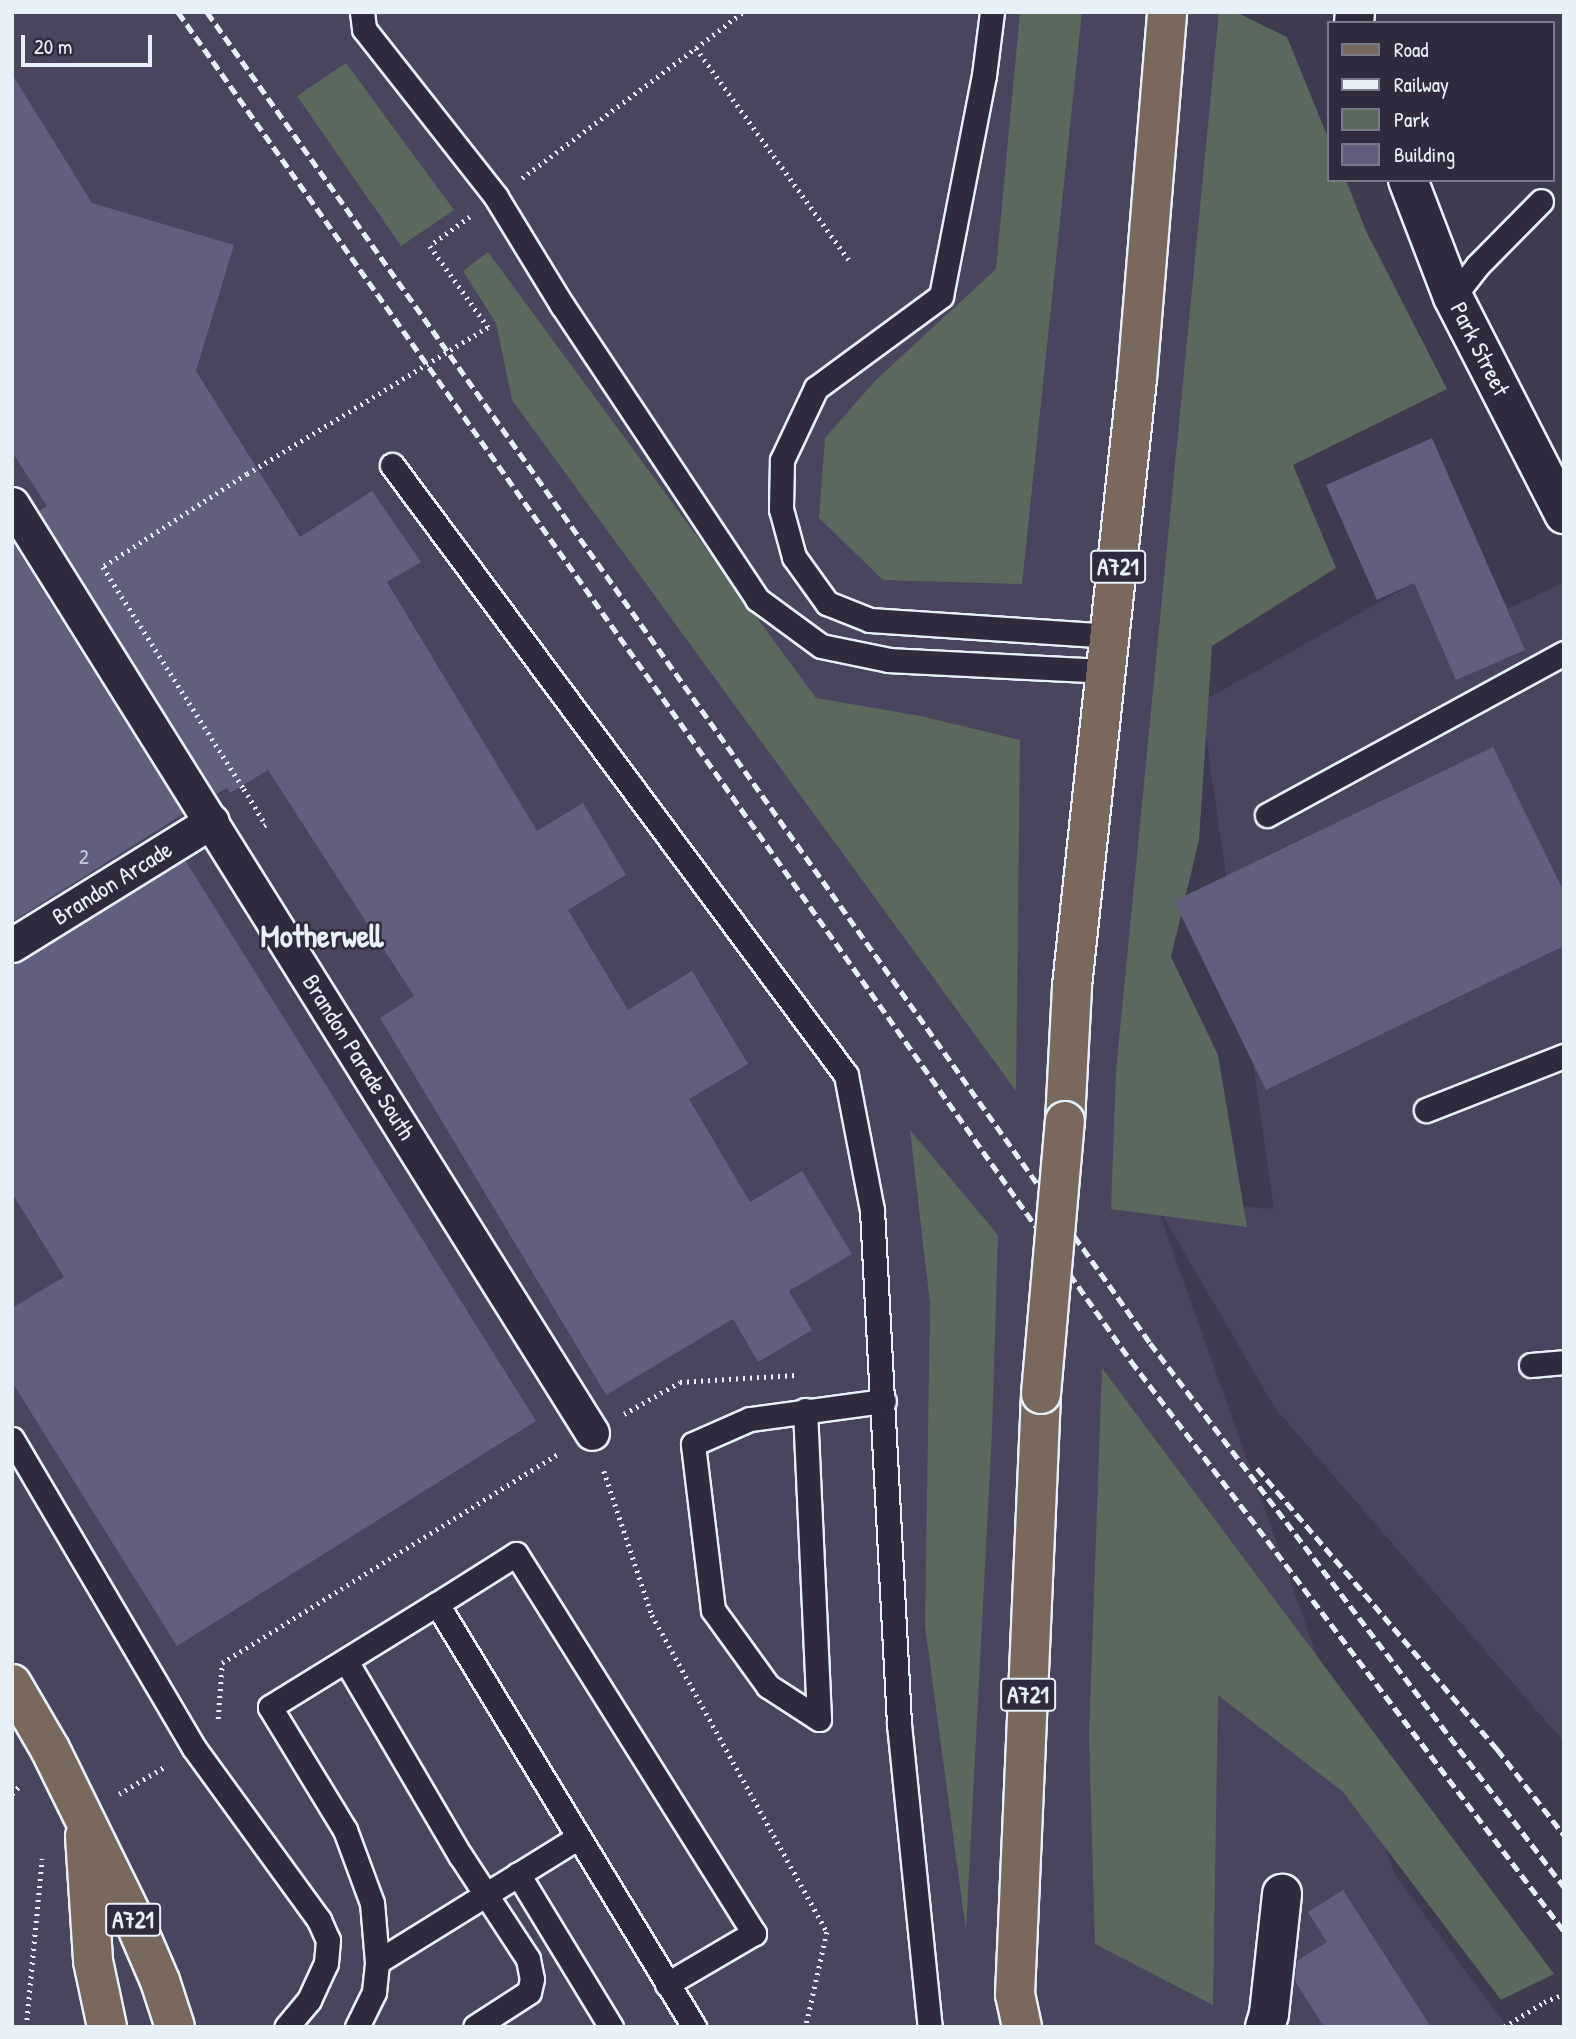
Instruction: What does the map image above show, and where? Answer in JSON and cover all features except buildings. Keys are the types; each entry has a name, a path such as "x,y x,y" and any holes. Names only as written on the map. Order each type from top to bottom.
{"main road":[{"name":"A721","path":"1014,2016 1041,1394 1065,1121 1072,986 1138,379 1167,12"},
{"name":"A721","path":"12,1684 83,1816 151,1959 175,2027"},
{"name":"A721","path":"83,1816 93,1961 107,2027"}],"street":[{"name":"Park Street","path":"1409,182 1453,296 1564,514"},
{"name":"Brandon Parade South","path":"12,504 592,1433"},
{"name":"Brandon Arcade","path":"12,945 212,821"},
{"path":"1265,2027 1269,2014 1282,1894"}],"lane":[{"path":"362,12 364,29 496,197 562,304 757,599 821,646 889,660 1109,654"},
{"path":"992,12 984,75 941,296 816,388 782,460 781,509 794,557 827,603 870,620 1109,654"},
{"path":"1453,296 1477,266 1541,201"},
{"path":"392,465 846,1075 872,1210 899,1724 930,2027"},
{"path":"1267,814 1564,653"},
{"path":"1426,1110 1564,1056"},
{"path":"1531,1365 1564,1362"},
{"path":"805,1410 819,1718 768,1686 713,1610 693,1444 750,1419 805,1410 884,1401"},
{"path":"12,1438 194,1748 319,1920 328,1940 326,1963 309,2000 286,2027"},
{"path":"357,2027 374,1992 377,1962 372,1903 345,1830 270,1707 516,1554 754,1933 667,1984"},
{"path":"437,1604 694,2027"},
{"path":"346,1661 460,1856 528,1959 532,1979 528,1992 475,2027"},
{"path":"377,1962 577,1838"},
{"path":"518,1874 611,2027"}],"path":[{"path":"244,789 103,567 247,474 488,327 430,246 743,12"},
{"path":"696,48 849,261"},
{"path":"26,2027 44,1834 83,1816 217,1733 222,1663 592,1433 680,1382 799,1375"},
{"path":"592,1433 652,1615 827,1933 806,2027"},
{"path":"1504,2027 1544,2002 1564,1994"}],"shaded area":[{"path":"12,12 1220,12 1154,1199 1274,1209 1201,702 1414,583 1447,638 1564,582 1564,1742 1275,1408 1156,1204 1395,1875 1507,2027 12,2027"}],"green space":[{"path":"1020,12 1082,12 1022,584 883,580 819,518 825,438 875,381 996,269"},
{"path":"1219,12 1236,12 1287,37 1328,138 1328,182 1347,182 1366,231 1447,389 1293,465 1336,568 1212,646 1199,840 1171,957 1218,1055 1247,1227 1111,1209 1116,1071"},
{"path":"346,63 454,210 401,246 297,96"},
{"path":"488,252 816,698 921,716 1020,740 1016,1091 512,400 496,323 463,271"},
{"path":"910,1130 998,1235 992,1432 966,1931 925,1626 930,1304"},
{"path":"1102,1368 1554,1974 1501,2000 1343,1792 1218,1695 1213,2005 1095,1944 1089,1736"}],"railway":[{"path":"178,12 1131,1361 1564,1931"},
{"path":"207,12 1150,1343 1564,1887"},
{"path":"1257,1468 1497,1749 1564,1835"}],"district":[{"name":"Motherwell","path":"322,936"}]}
